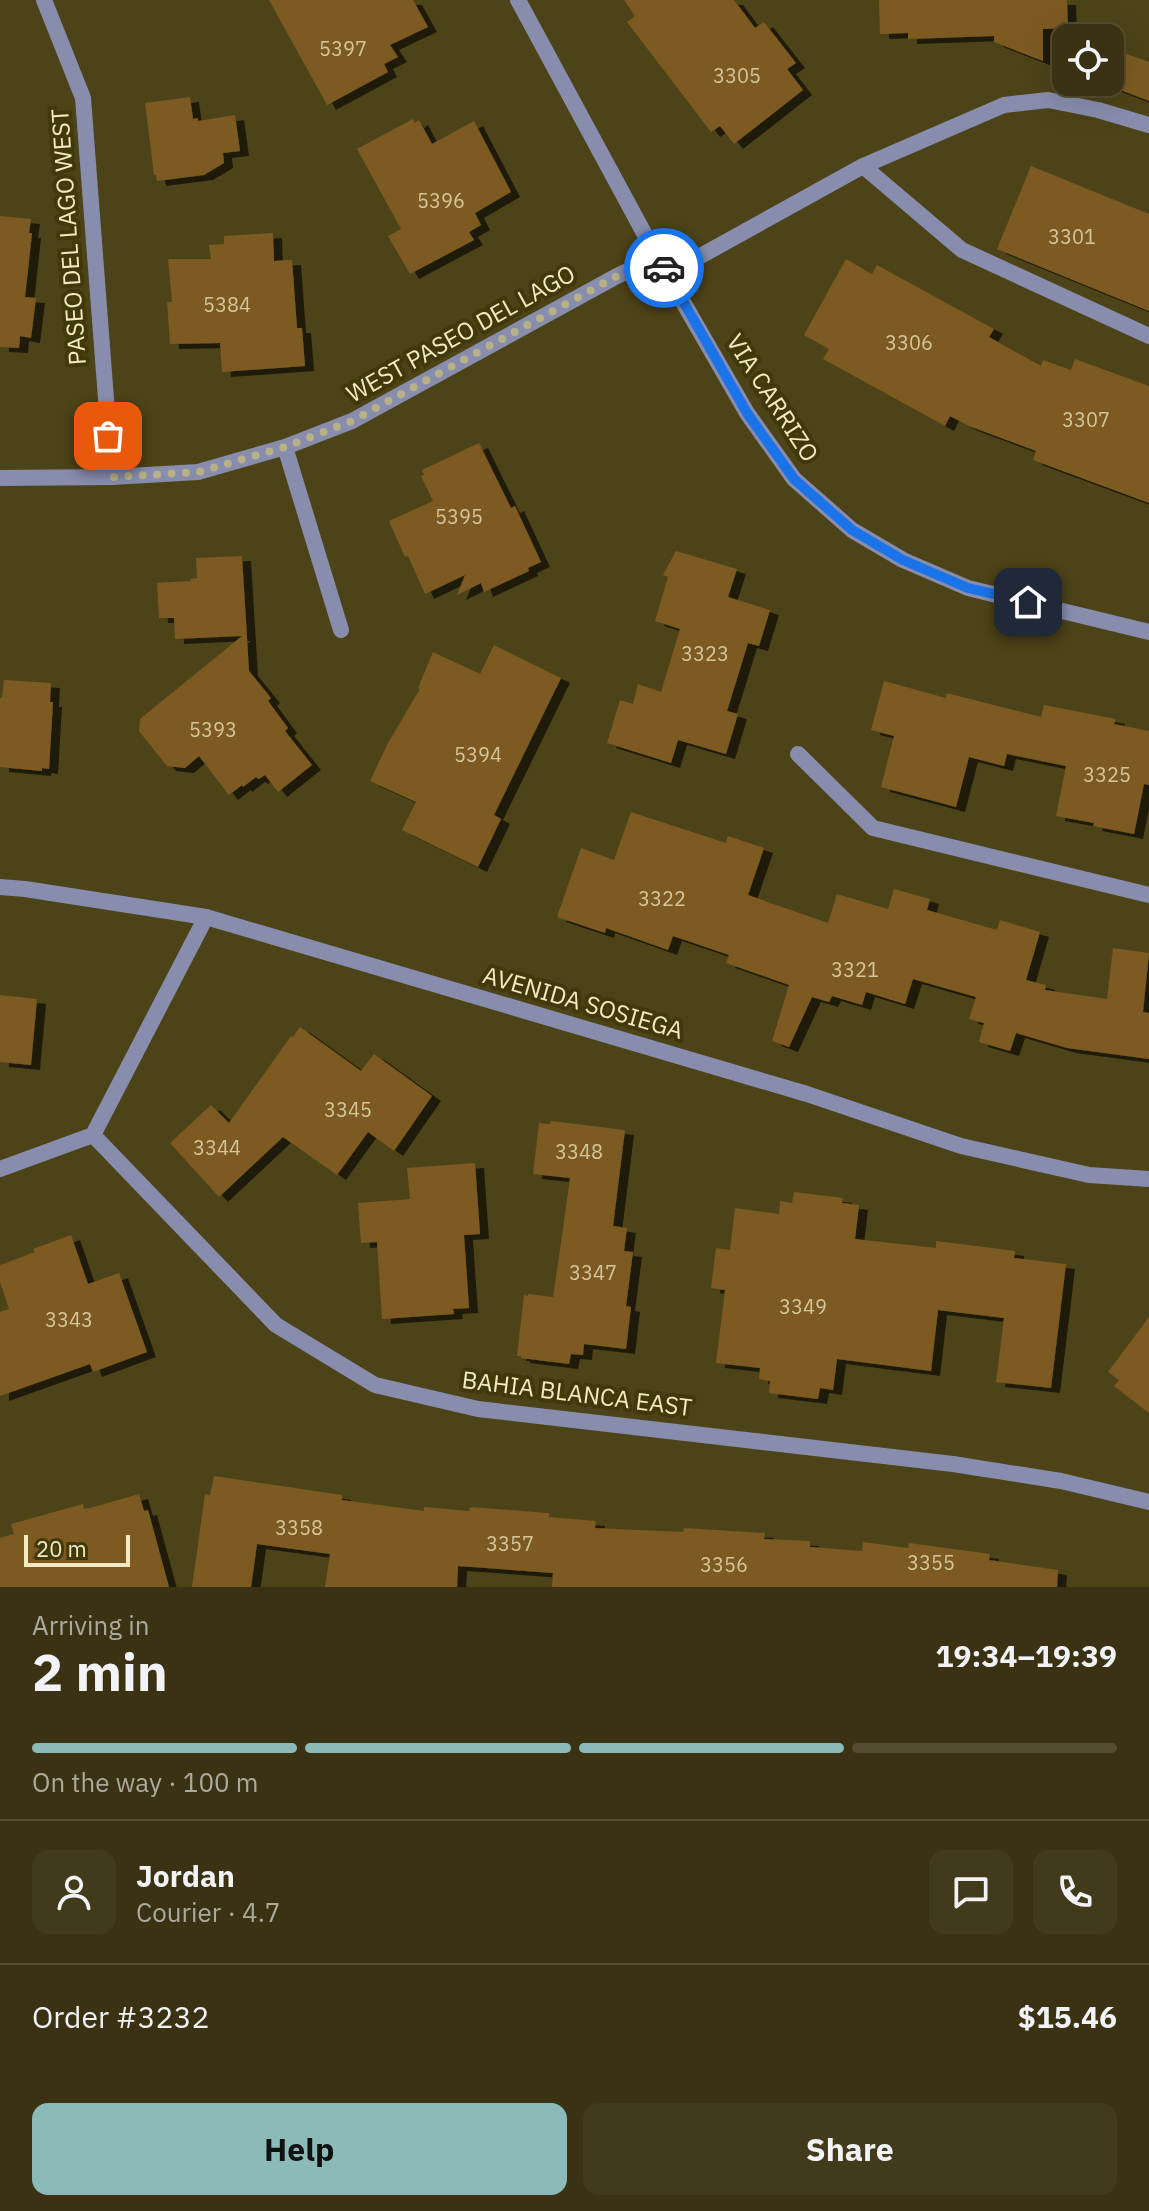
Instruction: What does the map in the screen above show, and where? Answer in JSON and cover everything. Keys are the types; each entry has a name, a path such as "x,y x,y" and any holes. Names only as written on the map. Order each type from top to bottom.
{"street":[{"name":"PASEO DEL LAGO WEST","path":"44,0 83,98 112,477"},
{"name":"VIA CARRIZO","path":"518,0 657,257 747,413 794,479 852,530 903,560 968,588 1149,632"},
{"path":"668,274 863,166 1004,105 1048,100 1149,125"},
{"path":"863,166 962,250 1149,336"},
{"name":"WEST PASEO DEL LAGO","path":"0,478 198,472 285,447 352,421 657,257"},
{"path":"285,447 341,630"},
{"path":"798,754 873,828 1149,895"},
{"name":"AVENIDA SOSIEGA","path":"0,887 206,917 807,1094 961,1146 1089,1175 1149,1179"},
{"path":"0,1169 93,1135 206,917"},
{"name":"BAHIA BLANCA EAST","path":"93,1135 276,1325 375,1385 478,1409 953,1464 1061,1481 1149,1502"}],"building":[{"path":"269,0 413,0 428,27 390,45 398,57 384,64 388,72 327,105"},
{"path":"624,0 734,0 755,28 764,22 796,63 787,69 803,90 734,144 720,126 711,132 627,22 635,16"},
{"path":"879,0 1067,0 1068,24 1052,24 1052,29 1043,29 1043,61 994,42 994,36 908,39 908,33 880,34"},
{"path":"1124,53 1149,62 1149,101 1124,91"},
{"path":"190,97 193,119 198,118 198,121 235,115 240,151 223,153 224,163 204,175 157,181 145,103"},
{"path":"413,119 415,123 419,120 432,144 474,121 511,192 475,213 481,225 469,232 474,240 410,274 388,236 401,229 357,149"},
{"path":"1031,166 1149,214 1149,311 997,249"},
{"path":"0,216 31,219 25,297 36,298 31,338 20,336 19,348 0,347"},
{"path":"273,233 274,261 292,260 297,328 302,328 305,366 222,372 220,343 170,344 167,302 172,302 168,259 211,259 209,245 224,244 224,236"},
{"path":"846,259 872,274 877,265 994,329 989,337 1041,366 1043,360 1071,370 1075,359 1149,386 1149,503 1033,460 1036,451 950,416 945,426 823,359 829,349 804,335"},
{"path":"479,443 511,508 515,506 541,562 484,592 481,583 457,595 465,575 425,594 389,521 433,501 421,476 424,475 422,470"},
{"path":"676,551 737,569 728,597 770,610 759,646 748,643 727,711 738,714 726,754 678,740 671,763 607,743 620,700 633,704 638,684 661,692 680,629 655,621 668,577 663,575"},
{"path":"242,556 249,671 271,698 268,701 288,728 285,731 312,765 278,792 265,775 259,779 256,777 229,795 199,756 185,768 167,766 139,731 140,719 242,636 175,639 174,618 159,618 157,583 197,578 196,558"},
{"path":"494,645 561,678 494,815 501,819 478,867 402,830 416,802 370,781 420,689 433,652 480,674"},
{"path":"4,680 51,683 50,702 53,702 49,769 0,767 0,698"},
{"path":"884,681 946,698 947,693 1041,717 1044,705 1116,719 1114,724 1149,731 1149,785 1144,784 1134,834 1056,816 1066,766 1007,754 1004,766 969,757 956,807 881,787 894,736 871,730"},
{"path":"631,812 726,843 728,836 764,848 748,895 828,923 837,894 888,909 894,889 930,899 927,910 997,930 1000,920 1040,932 1026,980 1046,985 1045,990 1107,999 1113,948 1149,953 1143,1012 1149,1013 1149,1059 1067,1048 1016,1033 1010,1051 979,1042 984,1023 969,1019 976,997 913,979 905,1004 866,992 862,1005 832,996 829,1002 812,997 789,1047 772,1041 789,985 726,963 729,955 673,936 668,950 606,928 605,933 557,917 581,848 614,860"},
{"path":"0,995 37,999 31,1065 0,1062"},
{"path":"300,1027 361,1071 374,1054 432,1096 394,1151 368,1132 337,1175 283,1137 219,1197 170,1143 211,1105 229,1123"},
{"path":"551,1121 625,1130 613,1226 627,1228 624,1251 633,1252 626,1306 631,1307 626,1349 584,1344 583,1355 571,1354 569,1364 517,1356 524,1295 553,1297 561,1243 570,1178 533,1174 539,1123 550,1124"},
{"path":"475,1163 480,1234 464,1235 469,1308 453,1309 454,1314 382,1319 377,1242 361,1243 358,1203 410,1199 407,1168"},
{"path":"794,1192 843,1198 842,1203 859,1205 855,1239 936,1248 936,1241 1015,1251 1014,1258 1066,1264 1051,1388 996,1382 1004,1318 938,1310 931,1371 837,1359 833,1390 820,1388 818,1399 769,1393 770,1381 759,1379 760,1368 716,1363 725,1290 711,1288 716,1248 730,1250 735,1208 779,1214 780,1201 792,1203"},
{"path":"71,1235 88,1284 119,1273 147,1352 93,1372 90,1364 0,1396 0,1312 9,1309 0,1282 0,1265"},
{"path":"1149,1317 1149,1413 1114,1386 1119,1380 1108,1372"},
{"path":"214,1476 342,1495 342,1500 424,1511 424,1507 469,1511 470,1507 549,1513 549,1517 596,1521 595,1528 683,1532 684,1528 765,1533 764,1539 810,1541 810,1547 862,1551 863,1542 908,1548 909,1543 990,1554 989,1560 1058,1570 1057,1587 552,1587 553,1573 458,1566 457,1587 325,1587 330,1554 257,1544 251,1587 192,1587 205,1494 210,1495"},
{"path":"139,1494 144,1511 148,1510 169,1587 0,1587 0,1538 14,1534 11,1524 83,1504 84,1509 90,1508"}],"way so far":[{"path":"108,436 112,477 198,472 285,447 352,421 657,257 664,268"}],"route":[{"path":"664,268 747,413 794,479 852,530 903,560 968,588 1028,602"}]}
